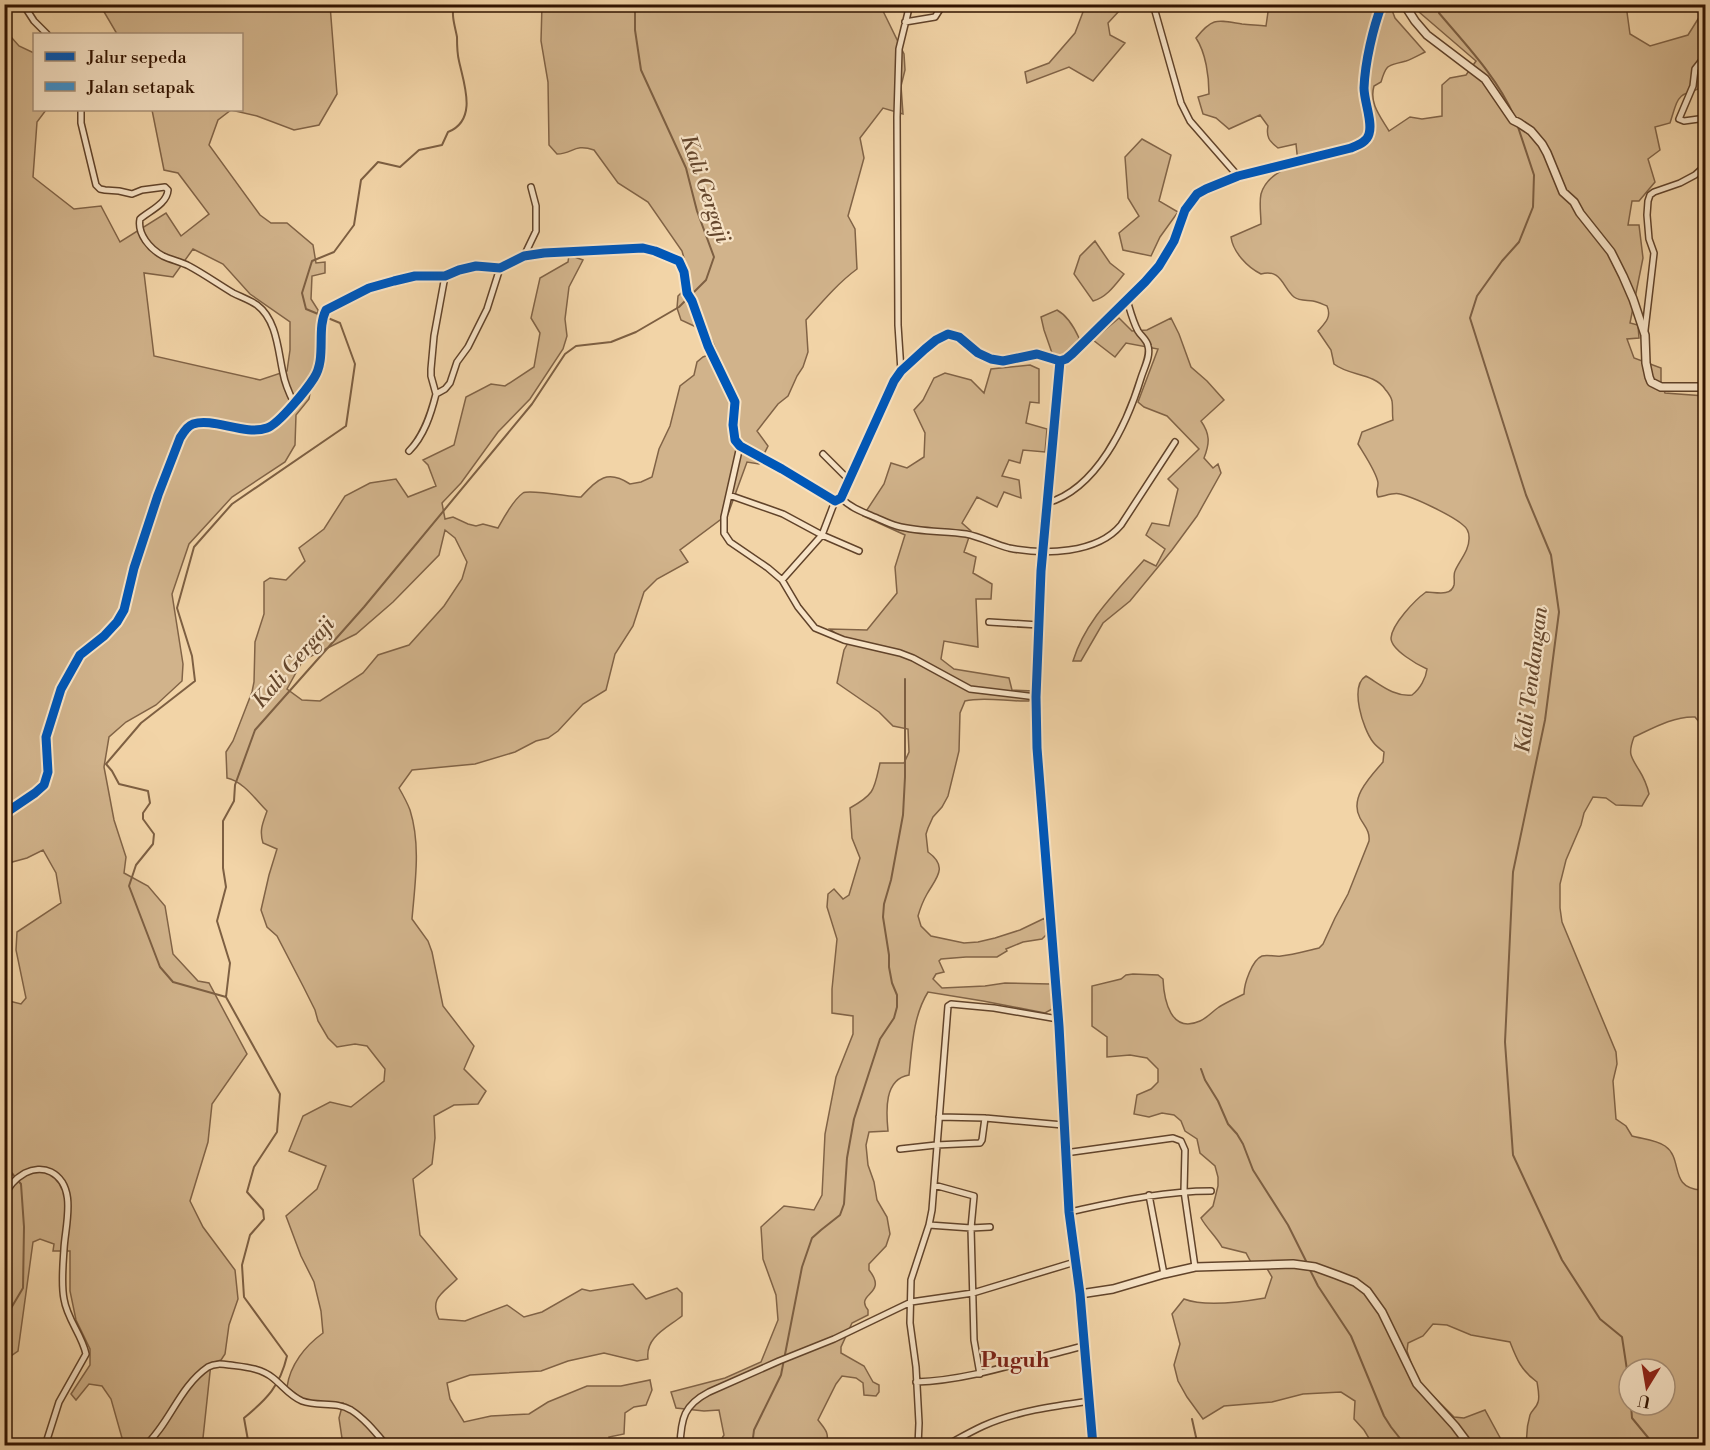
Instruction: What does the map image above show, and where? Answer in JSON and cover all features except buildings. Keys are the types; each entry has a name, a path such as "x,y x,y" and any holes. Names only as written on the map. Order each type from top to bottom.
{"street":[{"path":"23,4 34,21 46,33"},
{"path":"901,371 898,325 899,56 910,4"},
{"path":"905,22 935,17 945,4"},
{"path":"1153,4 1185,113 1238,176"},
{"path":"782,580 822,535 884,399 901,371 936,340 948,334 959,337 978,353 991,360 1003,361 1037,354 1060,361 1066,359 1145,282 1167,254 1185,210 1197,194 1238,176 1351,148 1365,141 1370,132 1365,98 1365,71 1382,4"},
{"path":"1404,4 1427,35 1485,79 1516,122 1531,131 1542,144 1563,192 1574,202 1611,252 1633,298 1645,335"},
{"path":"1689,4 1696,8 1706,9"},
{"path":"1706,55 1695,69 1693,86 1679,118 1684,121 1706,118"},
{"path":"81,111 81,123 96,185 100,189 132,194 160,187 168,190 167,197 140,219 139,227 144,238 163,256 189,267 234,294 255,303 265,312 275,337 285,384 294,404"},
{"path":"1706,165 1695,175 1680,183 1654,192 1647,201 1649,239 1654,253 1645,335 1646,363 1651,382 1661,387 1706,387"},
{"path":"524,256 536,231 536,206 531,187"},
{"path":"4,814 35,794 44,785 48,772 46,737 61,688 80,656 104,636 124,610 134,568 158,495 185,430 192,424 204,423 257,430 268,428 294,404 315,376 319,367 324,316 333,306 369,288 415,276 445,276 476,266 500,268 524,256 544,253 643,248 655,251 679,261 684,272 687,293 708,346 735,402 733,425 735,440 740,446 854,509 897,526 968,535 1008,548 1043,552 1073,549 1105,539 1115,533 1175,441"},
{"path":"436,394 450,383 457,362 468,347 487,309 500,268"},
{"path":"410,451 426,426 436,394 431,369 434,336 445,276"},
{"path":"1047,503 1057,501 1072,492 1087,479 1114,442 1136,396 1149,348 1148,343 1137,329 1127,300"},
{"path":"1060,361 1043,552 1036,697 1041,809 1058,1019 1069,1212 1080,1294 1093,1446"},
{"path":"740,446 723,526 727,538 782,580 798,607 815,628 844,640 913,658 970,689 1036,697"},
{"path":"823,454 849,480"},
{"path":"729,495 783,514 822,535 859,550"},
{"path":"989,622 1039,625"},
{"path":"918,1446 919,1423 910,1323 913,1273 929,1225 949,1005 994,1008 1058,1019"},
{"path":"939,1117 985,1118 1063,1125"},
{"path":"900,1149 980,1143 985,1118"},
{"path":"1065,1153 1173,1138 1181,1141 1185,1150 1184,1191 1195,1267"},
{"path":"4,1197 15,1180 35,1170 48,1171 57,1176 65,1188 68,1219 64,1248 63,1299 86,1354 61,1396 45,1446"},
{"path":"934,1185 974,1196 971,1228 974,1340 980,1374"},
{"path":"1069,1212 1149,1195 1210,1191"},
{"path":"1149,1195 1164,1274"},
{"path":"929,1225 990,1227"},
{"path":"680,1446 684,1416 689,1406 699,1397 763,1367 834,1339 911,1302 973,1293 1075,1262"},
{"path":"1080,1294 1113,1289 1195,1267 1277,1263 1314,1267 1354,1282 1367,1291 1385,1318 1417,1384 1470,1446"},
{"path":"916,1382 980,1374 1084,1346"},
{"path":"145,1446 156,1434 180,1396 209,1366 218,1364 249,1367 274,1379 287,1392 308,1403 338,1406 350,1410 361,1418 387,1446"},
{"path":"945,1446 984,1425 1038,1409 1090,1401"}],"shaded area":[{"path":"842,4 842,11 882,9 904,54 905,70 901,86 903,114 883,108 860,138 864,158 848,216 855,229 857,269 806,320 808,352 803,367 788,396 778,404 757,431 768,446 759,464 747,462 728,514 680,550 688,562 657,579 644,592 633,626 615,654 606,690 583,704 558,731 548,738 536,741 515,752 475,764 412,770 399,788 410,810 415,837 416,864 412,919 428,941 432,952 443,1006 474,1046 464,1069 486,1091 478,1104 454,1105 434,1116 435,1138 432,1164 413,1179 420,1235 457,1279 439,1296 436,1312 439,1319 465,1321 507,1305 524,1317 542,1312 582,1289 590,1291 633,1284 646,1299 677,1288 682,1293 682,1316 653,1339 648,1351 648,1359 637,1361 604,1353 568,1361 541,1371 470,1375 447,1383 450,1399 464,1422 491,1416 529,1414 548,1402 587,1386 621,1386 650,1380 652,1390 646,1405 634,1407 625,1413 624,1434 609,1437 611,1445 343,1445 339,1418 343,1403 303,1399 287,1387 291,1371 299,1357 323,1333 321,1311 314,1282 301,1256 286,1216 317,1189 326,1166 289,1151 303,1116 330,1102 351,1107 384,1081 385,1069 367,1046 355,1044 337,1047 328,1038 318,1021 303,986 277,936 267,927 261,910 277,849 263,843 261,830 267,811 244,787 227,778 226,752 233,741 254,682 255,642 264,614 264,582 270,578 286,580 305,561 299,548 324,529 345,496 370,483 396,479 408,497 436,486 428,465 423,460 454,445 466,397 491,384 505,386 534,367 540,333 531,318 540,278 568,262 569,255 583,260 569,287 565,319 567,336 563,349 530,399 498,432 461,483 442,503 445,519 453,517 476,526 483,524 498,528 512,504 523,493 581,497 603,478 615,477 630,484 652,477 659,449 670,426 680,386 694,375 697,362 717,352 711,338 681,320 677,308 678,296 691,283 682,251 648,202 618,183 594,150 578,148 557,154 549,145 548,82 541,41 542,5","holes":["445,530 455,538 467,562 462,579 444,606 409,645 378,655 363,673 320,701 302,700 287,689 303,660 356,634 393,602 439,555"]},
{"path":"1086,4 1119,5 1120,10 1108,23 1110,35 1125,43 1093,81 1069,67 1027,83 1025,72 1049,63 1075,33"},
{"path":"1568,4 1571,7 1585,4 1626,5 1630,34 1650,46 1688,35 1703,11 1706,17 1705,87 1689,92 1680,98 1670,123 1655,127 1660,150 1648,159 1655,182 1639,201 1632,201 1628,225 1639,225 1643,258 1630,323 1638,325 1639,338 1627,339 1634,358 1661,368 1661,383 1665,393 1705,396 1705,729 1695,717 1687,717 1664,723 1634,737 1631,754 1649,794 1642,806 1616,805 1606,798 1593,797 1584,813 1566,860 1560,884 1562,922 1616,1052 1617,1064 1613,1081 1616,1119 1626,1126 1632,1136 1665,1146 1674,1158 1680,1179 1684,1184 1701,1190 1705,1184 1705,1445 1527,1445 1529,1419 1539,1400 1538,1387 1537,1382 1520,1364 1510,1342 1471,1335 1447,1325 1433,1324 1423,1336 1408,1343 1407,1351 1417,1380 1454,1417 1464,1418 1485,1410 1504,1445 1373,1445 1354,1419 1355,1401 1341,1392 1303,1394 1272,1402 1224,1406 1203,1419 1178,1381 1174,1365 1180,1344 1172,1314 1184,1299 1213,1303 1265,1298 1272,1277 1266,1267 1254,1268 1246,1253 1222,1247 1201,1218 1213,1206 1218,1177 1215,1166 1200,1153 1197,1139 1185,1131 1181,1121 1174,1115 1162,1113 1149,1117 1134,1114 1137,1095 1151,1089 1158,1082 1158,1069 1147,1058 1130,1055 1107,1057 1107,1037 1092,1026 1092,986 1121,979 1126,975 1158,975 1163,979 1165,997 1171,1013 1182,1023 1190,1024 1203,1020 1219,1007 1244,994 1249,973 1258,958 1267,955 1290,955 1319,948 1323,944 1348,894 1369,841 1368,832 1357,810 1359,795 1383,762 1384,752 1369,736 1359,708 1361,681 1366,676 1388,690 1405,695 1412,695 1418,690 1427,669 1395,647 1391,638 1392,632 1405,613 1426,592 1442,593 1452,589 1454,573 1468,546 1467,529 1442,512 1400,494 1378,497 1377,479 1358,444 1362,432 1393,420 1390,396 1374,380 1334,364 1331,350 1318,331 1328,317 1327,306 1315,301 1296,298 1277,276 1268,273 1261,274 1246,263 1232,243 1231,237 1261,224 1260,198 1263,188 1271,178 1298,163 1296,144 1278,148 1269,138 1268,126 1260,115 1229,129 1216,118 1203,114 1198,97 1209,94 1209,87 1205,58 1196,38 1211,23 1221,21 1266,26 1269,5 1390,5 1395,18 1425,52 1387,68 1381,82 1374,86 1373,98 1376,109 1389,131 1410,117 1422,119 1442,116 1442,85 1450,78 1466,75 1476,61 1419,12 1420,5"},
{"path":"100,5 330,5 337,94 319,125 294,130 257,116 235,111 243,111 243,33 116,33"},
{"path":"4,29 19,46 33,53 33,111 45,111 37,122 33,177 74,209 101,206 120,242 166,213 181,236 209,214 178,173 164,170 152,111 230,111 218,120 209,145 260,215 271,223 287,223 313,245 316,263 325,262 325,273 312,276 311,299 318,310 316,358 309,399 296,415 295,445 285,462 232,497 189,544 172,594 183,664 182,681 156,705 126,722 109,737 104,767 114,820 126,857 124,873 148,886 165,906 173,954 198,981 209,983 247,1054 212,1104 208,1142 190,1201 203,1227 235,1270 238,1299 229,1325 225,1354 221,1360 211,1363 203,1438 206,1445 124,1445 111,1399 102,1386 89,1384 76,1400 71,1394 90,1365 90,1349 76,1320 70,1291 70,1251 53,1251 54,1244 40,1239 33,1242 18,1351 5,1360 5,1000 21,1004 26,998 16,950 17,932 61,903 56,873 43,850 27,858 5,864","holes":["193,249 223,264 250,294 290,322 287,371 260,380 154,356 144,273 173,277"]},
{"path":"1142,139 1171,155 1159,201 1178,212 1160,237 1151,256 1123,250 1119,233 1139,216 1128,198 1125,157"},
{"path":"1095,241 1110,263 1124,274 1107,294 1093,301 1074,274 1080,256"},
{"path":"1057,310 1070,322 1079,338 1072,350 1061,356 1052,353 1041,317"},
{"path":"1119,318 1132,331 1147,330 1171,318 1191,367 1224,400 1201,421 1208,439 1204,458 1213,468 1218,464 1221,473 1197,516 1172,550 1130,601 1103,623 1081,661 1073,661 1085,633 1113,595 1144,560 1156,566 1165,549 1146,535 1152,523 1169,526 1178,489 1168,479 1199,449 1167,416 1144,407 1138,402 1158,349 1126,343 1115,357 1093,340"},
{"path":"1030,365 1039,369 1039,403 1030,402 1026,423 1047,429 1045,452 1023,450 1020,463 1009,460 1002,476 1019,480 1021,498 1004,492 997,507 977,497 962,523 971,531 964,552 976,557 973,573 992,584 991,599 976,599 978,647 944,641 941,659 954,669 1009,678 1012,690 1033,691 1029,701 980,699 965,701 960,713 959,751 948,796 933,817 926,834 928,852 938,863 939,873 924,899 918,916 921,926 931,936 964,943 995,938 1020,930 1045,918 1046,935 1042,939 1023,942 1006,949 1007,951 997,957 941,959 939,961 944,972 936,974 933,979 942,988 1005,983 1050,984 1054,991 1054,1008 1045,1013 928,992 916,1021 909,1075 895,1083 888,1097 888,1131 869,1132 866,1145 868,1165 877,1200 887,1217 890,1234 886,1246 869,1264 875,1284 874,1289 865,1300 868,1315 852,1323 841,1347 841,1353 864,1366 873,1382 879,1385 879,1392 876,1396 864,1395 863,1383 856,1378 842,1376 818,1420 827,1434 826,1445 717,1446 724,1435 719,1410 676,1408 671,1392 725,1378 761,1362 778,1320 776,1295 763,1259 761,1227 784,1206 814,1210 822,1195 825,1134 836,1077 853,1034 853,1016 832,1013 837,939 827,907 828,894 834,889 843,899 849,895 860,858 852,838 850,808 869,795 880,763 904,763 909,752 908,729 893,726 879,712 837,683 844,650 848,643 830,629 867,630 897,593 895,567 905,535 863,516 884,484 891,463 907,468 924,457 925,433 914,410 923,400 934,378 945,373 971,380 984,393 991,369"},
{"path":"1705,1026 1706,1087 1699,1048"}],"waterway":[{"path":"226,997 173,982 160,967 129,886 136,865 153,844 154,834 143,819 143,813 150,803 148,791 119,784 106,764 141,723 195,681 192,656 177,608 194,547 232,504 346,426 355,364 340,323 306,309 302,293 312,261 334,252 354,225 361,180 378,162 400,167 419,150 442,145 448,132 463,119 467,101 458,55 453,17 454,4"},
{"name":"Kali Gergaji","path":"635,4 635,30 641,70 686,168 697,211 714,257 706,280 691,295"},
{"name":"Kali Tendangan","path":"1438,4 1439,13 1490,75 1514,116"},
{"name":"Kali Tendangan","path":"1517,124 1534,175 1533,207 1519,242 1477,296 1470,318 1526,495 1551,555 1559,612 1545,720 1513,872 1505,1042 1513,1155 1562,1260 1600,1319 1622,1337 1625,1357"},
{"name":"Kali Gergaji","path":"249,1446 244,1418 259,1405 276,1384 287,1356 244,1297 242,1265 250,1235 264,1219 263,1210 247,1192 254,1167 277,1132 280,1094 226,997 230,963 217,921 226,887 223,868 223,821 234,801 235,785 255,730 364,607 532,404 565,354 576,346 611,342 636,332 679,307 687,299"},
{"path":"752,1446 754,1430 781,1375 802,1267 812,1238 840,1215 844,1204 847,1158 854,1119 880,1039 894,1018 897,1007 897,995 889,967 883,917 903,815 905,679"},
{"path":"1201,1069 1228,1124 1243,1144 1253,1170 1288,1225 1307,1263"},
{"path":"4,1156 10,1171 21,1184 24,1227 23,1288 4,1320"},
{"path":"1309,1268 1318,1286 1351,1336 1384,1416 1406,1446"},
{"name":"Kali Tendangan","path":"1632,1417 1655,1446"},
{"path":"1192,1419 1198,1446"}],"marked path":[{"path":"1689,4 1696,8 1706,9"}],"cycle path":[{"path":"1093,1446 1080,1294 1069,1212 1059,1026 1037,748 1036,697 1041,571 1060,361 1072,354 1159,266 1174,241 1185,210 1197,194 1238,176 1351,148 1366,139 1370,124 1364,93 1365,78 1370,45 1382,4"},
{"path":"4,814 44,785 48,772 46,737 61,689 80,655 104,636 124,610 134,568 158,495 184,432 191,425 201,422 249,430 258,430 272,425 299,398 318,370 323,318 326,310 369,288 415,276 445,276 476,266 500,268 524,256 544,253 643,248 679,261 684,272 687,293 708,346 735,402 733,425 735,440 740,446 835,501 841,498 894,381 901,371 936,340 948,334 959,337 978,353 991,359 1003,361 1037,354 1060,361"}],"district":[{"name":"Puguh","path":"1015,1360"}]}
